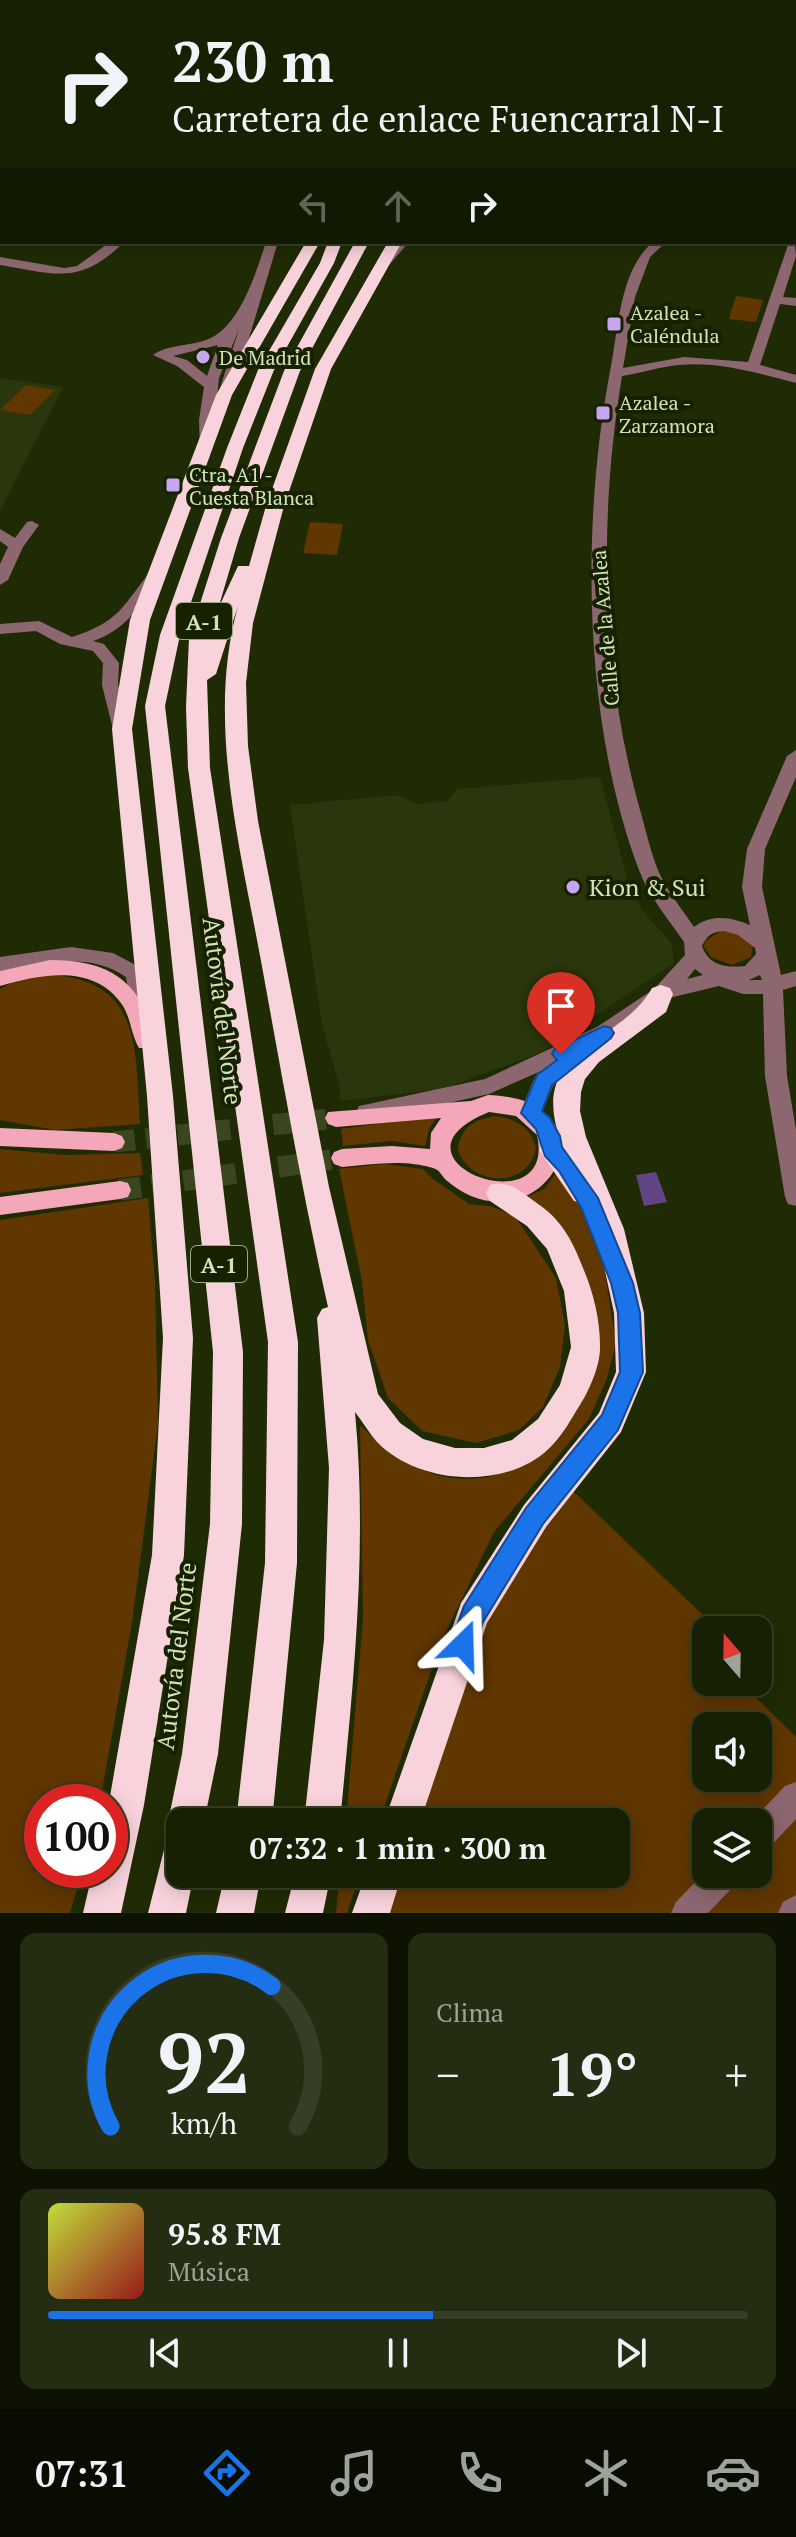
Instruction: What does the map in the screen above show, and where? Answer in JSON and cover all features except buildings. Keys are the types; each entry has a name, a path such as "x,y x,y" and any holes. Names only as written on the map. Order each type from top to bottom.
{"highway":[{"path":"128,1793 169,1539 178,1338 160,1096 122,729 140,620 154,576 224,395 309,244"},
{"name":"Autovía del Norte","path":"189,1808 200,1754 226,1524 228,1352 155,706 170,635 235,448 266,370 327,263 334,244"},
{"name":"Autovía del Norte","path":"255,1808 281,1563 283,1342 199,768 196,707 199,638 256,463 292,371 361,244"},
{"path":"394,244 323,369 275,506 243,623 236,683 237,746 249,835 325,1231 364,1400 389,1433 415,1451 455,1463 484,1463 521,1452 549,1429 573,1390 586,1347 578,1291 559,1242 537,1218 500,1193"},
{"path":"155,706 147,689 163,582 215,433 216,418"},
{"path":"196,707 223,618 275,506"},
{"path":"407,1808 473,1615 535,1516 610,1422 631,1372 629,1313 610,1229 573,1137 567,1111 568,1092 574,1075 590,1055 657,1006 661,994"},
{"path":"552,1150 567,1165 591,1204 622,1283"},
{"path":"323,1808 341,1640 345,1468 325,1231"},
{"path":"91,1913 99,1888"},
{"path":"102,1913 108,1888"},
{"path":"167,1913 172,1888"},
{"path":"235,1913 240,1888"},
{"path":"304,1913 310,1888"},
{"path":"371,1913 379,1888"}],"main road":[{"path":"0,979 47,968 77,968 107,977 125,993 139,1014 160,1096"},
{"path":"336,1118 467,1108 488,1103 511,1105 531,1113 550,1136 552,1150 545,1171 527,1186 500,1193 476,1189 455,1178 442,1161 439,1146 442,1130 452,1117 467,1108"},
{"path":"5,1137 114,1142"},
{"path":"342,1158 390,1154 418,1155 442,1161"},
{"path":"0,1206 120,1190"}],"street":[{"path":"10,260 47,271 81,269 115,244"},
{"path":"224,395 271,244"},
{"path":"385,262 401,244"},
{"path":"753,366 794,244"},
{"name":"Calle de la Azalea","path":"641,246 616,365 600,497 597,556 606,677 619,768 649,872 694,949"},
{"path":"0,251 19,251 22,254 10,260"},
{"path":"205,446 209,384 227,335 259,283"},
{"path":"775,300 796,302"},
{"path":"209,384 182,363 159,355 212,343 227,335"},
{"path":"616,365 651,367 684,361 753,366 796,379"},
{"path":"0,580 16,546 32,525"},
{"path":"0,534 16,546"},
{"path":"74,642 107,631 121,620 154,576"},
{"path":"0,629 39,626 74,642 98,647 111,663 110,685 122,729"},
{"path":"724,924 743,910 752,887 756,849 796,756"},
{"path":"752,887 773,986 776,1076 796,1197"},
{"path":"531,1113 544,1081 596,1039 661,994 694,949 704,928 724,924 747,929 764,951 781,964 796,970"},
{"path":"694,949 766,1007 773,1018"},
{"path":"661,994 751,972 764,951"},
{"path":"0,964 70,954 100,956 125,963 136,974 139,1014"},
{"path":"728,978 773,986 796,978"},
{"path":"336,1118 489,1086 596,1039"},
{"path":"772,1822 796,1797"},
{"path":"687,1913 711,1888"}],"shaded area":[{"path":"736,296 763,300 756,322 729,319"},
{"path":"0,378 63,387 0,511"},
{"path":"26,385 55,390 30,415 0,410"},
{"path":"310,522 343,524 337,555 303,553"},
{"path":"600,777 630,889 642,910 672,944 674,963 542,1052 443,1089 340,1101 340,1087 322,1025 290,805 397,795 417,804 447,801 457,789"},
{"path":"721,931 737,932 753,946 751,957 732,965 711,957 704,947 705,941"},
{"path":"50,975 80,980 103,990 118,1005 128,1024 134,1046 140,1124 55,1130 0,1120 0,989 17,980"},
{"path":"438,1115 429,1129 425,1146 392,1141 343,1146 341,1129"},
{"path":"496,1116 522,1125 531,1135 536,1149 531,1162 522,1172 511,1177 498,1178 474,1171 464,1162 458,1150 465,1130 481,1119"},
{"path":"0,1149 66,1155 140,1153 143,1175 0,1193"},
{"path":"384,1164 423,1169 469,1204 490,1206 515,1216 556,1278 565,1325 560,1367 543,1407 519,1430 476,1443 422,1431 388,1398 368,1340 362,1281 339,1169"},
{"path":"561,1166 589,1215 604,1266 616,1344 606,1381 589,1419 494,1532 441,1642 384,1808 347,1808 363,1618 360,1425 387,1449 433,1474 468,1479 487,1477 523,1464 595,1330 525,1198 544,1189"},
{"path":"656,1172 667,1202 644,1206 636,1175"},
{"path":"148,1198 155,1281 158,1424 132,1623 103,1784 24,1784 24,1888 78,1888 70,1913 0,1913 0,1220"},
{"path":"571,1489 704,1616 692,1616 692,1696 754,1696 771,1712 692,1712 692,1792 772,1792 772,1713 796,1737 796,1913 389,1913 397,1888 630,1888 630,1808 424,1808 485,1623 522,1557"},
{"path":"339,1888 355,1888 347,1913 336,1913"}],"tunnel":[{"path":"114,1142 336,1118"},
{"path":"120,1190 342,1158"}],"place":[{"name":"Azalea - Caléndula","path":"614,324"},
{"name":"De Madrid","path":"203,357"},
{"name":"Azalea - Zarzamora","path":"603,413"},
{"name":"Ctra. A1 - Cuesta Blanca","path":"173,485"},
{"name":"Kion & Sui","path":"573,887"}],"route":[{"path":"463,1645 473,1615 535,1516 610,1422 631,1372 629,1313 622,1283 591,1204 567,1165 552,1150 550,1136 543,1124 531,1113 544,1081 560,1065 604,1033 561,1054"}]}
